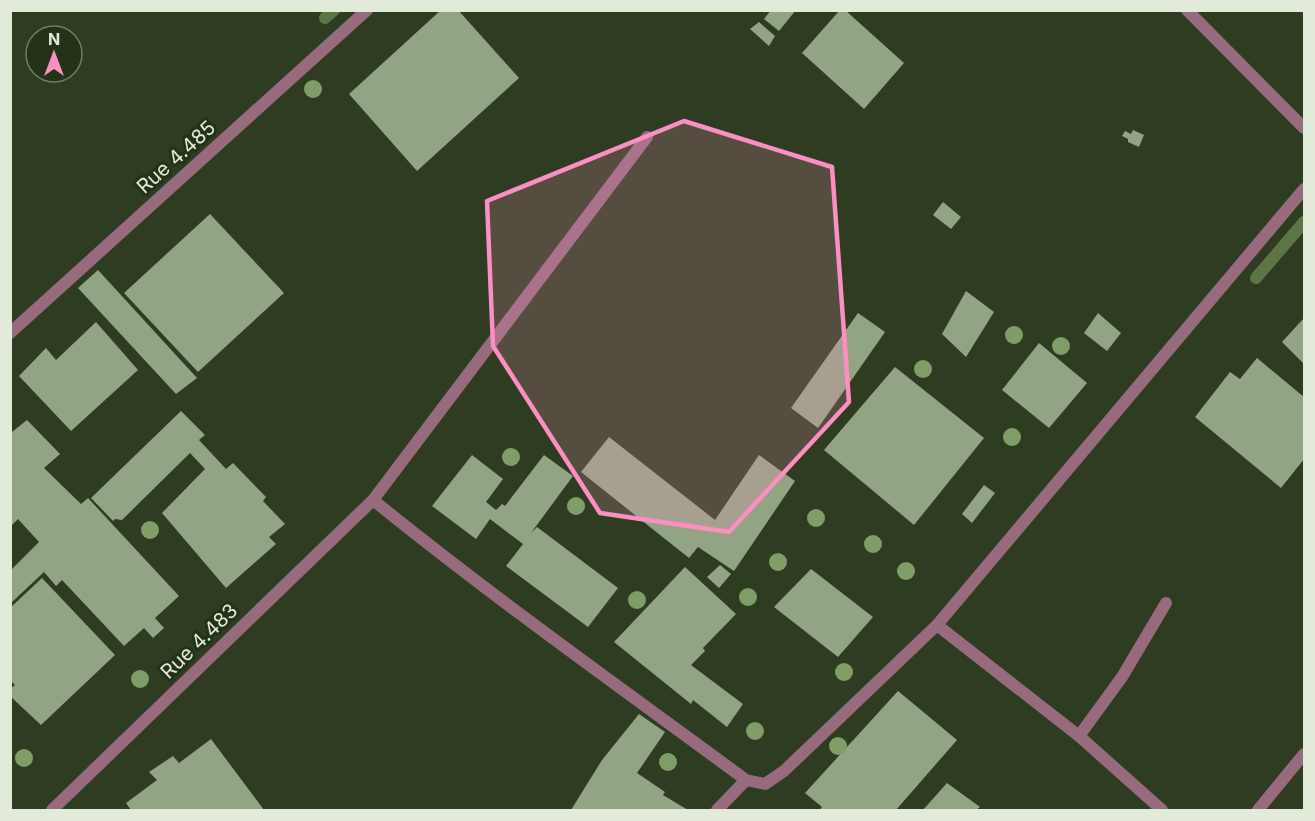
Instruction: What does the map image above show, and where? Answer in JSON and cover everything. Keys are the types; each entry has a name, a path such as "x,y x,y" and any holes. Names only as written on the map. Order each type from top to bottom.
{"street":[{"name":"Rue 4.485","path":"10,333 367,10"},
{"path":"1187,10 1305,128"},
{"name":"Rue 4.483","path":"52,810 373,500 647,137"},
{"path":"373,500 424,542 746,780 765,783 784,771 937,625 1305,189"},
{"path":"1078,736 1122,677 1166,603"},
{"path":"937,625 1078,736 1162,810"},
{"path":"1258,810 1305,754"},
{"path":"717,810 746,780"}],"highlighted area":[{"path":"684,121 832,167 849,402 729,532 600,513 493,346 487,201"}],"building":[{"path":"441,10 458,10 519,78 417,171 349,94"},
{"path":"771,10 796,10 779,31 764,19"},
{"path":"840,10 845,10 904,63 864,109 802,53"},
{"path":"759,22 775,36 769,46 750,29"},
{"path":"1133,130 1144,135 1139,147 1122,136 1125,131 1131,134"},
{"path":"943,202 961,217 951,229 933,215"},
{"path":"210,214 284,293 198,372 124,293"},
{"path":"98,270 197,378 176,394 78,288"},
{"path":"966,291 994,312 966,357 942,334"},
{"path":"858,313 885,332 818,428 791,408"},
{"path":"1098,313 1121,333 1107,351 1084,333"},
{"path":"1304,318 1304,364 1282,342"},
{"path":"96,322 138,370 71,431 19,376 46,348 56,360"},
{"path":"1039,343 1087,383 1049,428 1002,390"},
{"path":"1257,358 1304,397 1304,459 1281,488 1195,417 1230,372 1240,379"},
{"path":"895,367 984,438 914,525 824,450"},
{"path":"181,411 205,435 199,440 226,469 233,463 266,497 263,501 285,524 269,537 276,544 226,588 162,513 205,469 190,453 122,520 113,521 91,498"},
{"path":"27,420 60,454 44,468 81,504 88,498 179,596 155,618 164,628 153,638 144,628 124,646 62,580 56,586 44,572 10,604 10,571 39,542 18,519 12,525 10,523 10,431 12,432"},
{"path":"609,437 715,520 759,455 795,481 734,571 698,547 689,558 581,472"},
{"path":"472,455 503,479 486,502 496,510 502,504 505,506 544,455 573,476 531,533 537,527 618,588 588,627 506,566 523,544 490,519 476,539 432,506"},
{"path":"984,485 995,493 972,523 962,514"},
{"path":"720,565 731,574 719,588 707,577"},
{"path":"685,567 736,614 703,648 705,651 691,665 743,704 727,727 693,700 691,704 614,642"},
{"path":"811,569 873,617 838,657 774,607"},
{"path":"42,578 115,655 41,725 10,696 10,689 15,685 10,680 10,608"},
{"path":"898,691 957,740 896,810 820,810 822,807 805,793"},
{"path":"639,714 665,732 637,773 665,792 663,795 688,810 571,810 602,760"},
{"path":"211,739 264,810 131,810 126,803 157,780 149,772 173,756 179,763"},
{"path":"947,783 980,807 976,810 923,810"}],"waterway":[{"path":"325,18 334,10"},
{"path":"1256,278 1304,222"}]}
